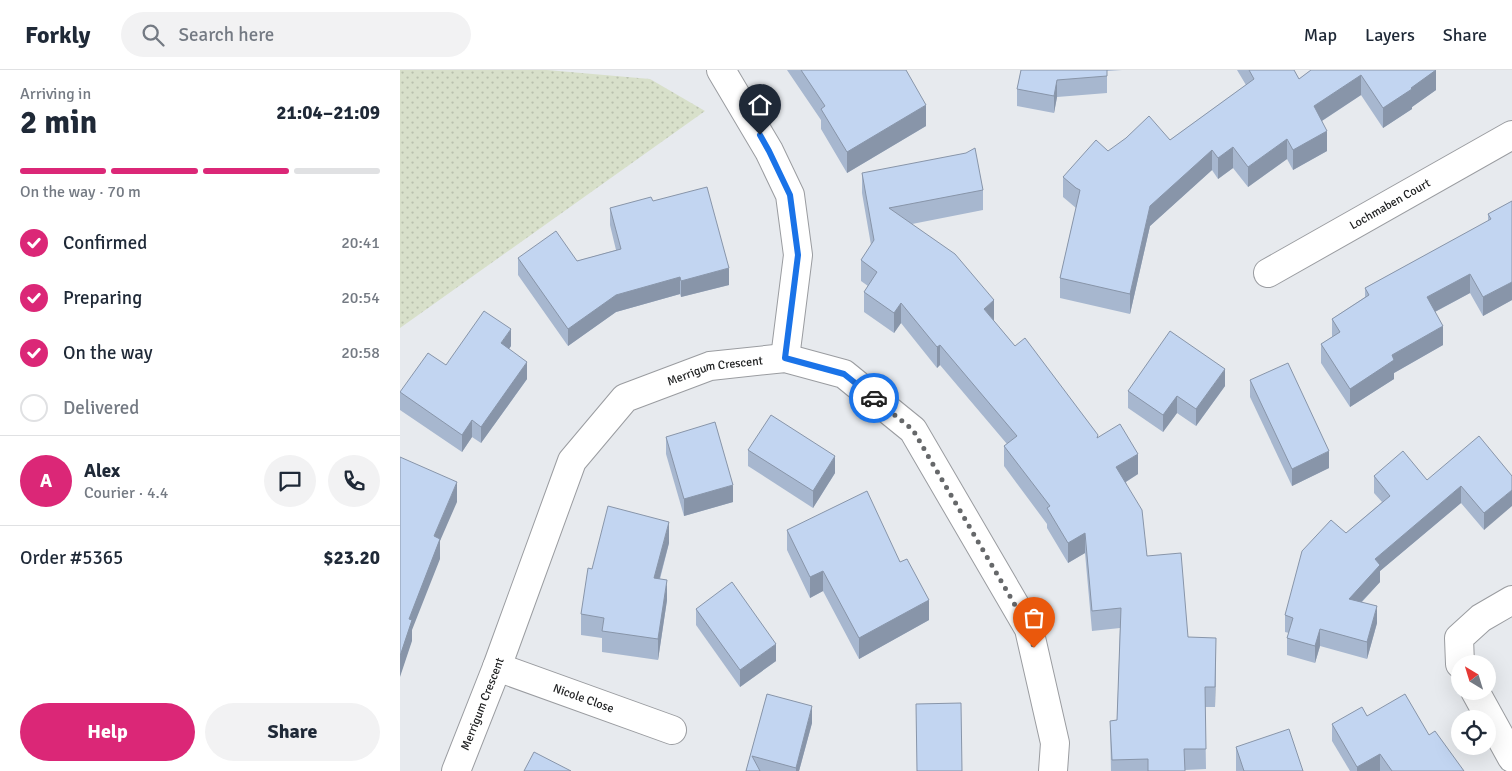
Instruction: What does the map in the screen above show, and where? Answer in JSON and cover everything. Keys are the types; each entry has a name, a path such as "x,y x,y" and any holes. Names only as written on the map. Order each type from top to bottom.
{"street":[{"path":"721,70 769,151 790,195 798,255 785,358"},
{"name":"Lochmaben Court","path":"1268,273 1512,135"},
{"name":"Merrigum Crescent","path":"456,771 497,666 572,460 625,398 710,366 785,358 844,374 913,430 1029,629 1055,743 1052,771"},
{"path":"1460,655 1459,638 1481,618 1512,600"},
{"name":"Nicole Close","path":"497,666 672,730"},
{"path":"1480,700 1512,758"}],"green space":[{"path":"400,70 547,70 650,79 705,111 400,328"}],"building":[{"path":"801,70 906,70 926,105 847,152 821,109 825,106"},
{"path":"1021,70 1107,70 1107,76 1057,80 1054,96 1017,89"},
{"path":"1249,70 1294,70 1299,79 1311,70 1436,70 1383,108 1361,75 1314,106 1327,131 1293,150 1287,139 1248,167 1233,147 1218,158 1212,150 1150,206 1130,294 1060,278 1080,190 1063,177 1096,140 1108,151 1126,138 1149,116 1170,140 1254,79"},
{"path":"975,148 983,190 889,208 955,254 994,300 984,309 1015,346 1025,338 1098,435 1097,438 1120,424 1138,454 1116,467 1142,510 1147,556 1181,553 1188,637 1216,638 1215,687 1205,687 1206,749 1184,749 1185,771 1148,771 1148,759 1112,760 1110,721 1117,720 1121,608 1092,611 1085,533 1068,543 1047,508 1050,506 1004,446 1017,436 940,345 937,347 901,303 894,313 864,292 877,272 861,260 874,240 862,173 966,153"},
{"path":"707,187 729,268 681,281 680,277 616,295 568,329 518,258 556,231 577,261 621,249 610,208 651,197 653,201"},
{"path":"1512,201 1512,282 1483,297 1470,274 1427,297 1443,326 1392,355 1394,360 1350,389 1321,344 1340,332 1332,319 1369,295 1365,288 1491,219 1488,214"},
{"path":"484,311 511,329 501,343 527,362 481,427 472,420 462,435 400,392 428,353 446,365"},
{"path":"1170,331 1225,369 1196,409 1177,396 1163,415 1128,391"},
{"path":"1288,363 1329,451 1292,469 1250,380"},
{"path":"771,415 835,456 813,491 748,450"},
{"path":"715,422 733,485 684,499 666,437"},
{"path":"1479,436 1512,476 1512,490 1484,513 1461,486 1375,559 1380,565 1349,599 1377,606 1367,642 1320,629 1315,646 1287,638 1293,618 1285,615 1302,551 1331,520 1346,533 1390,496 1374,476 1403,451 1427,480"},
{"path":"400,457 457,482 434,536 440,539 409,619 412,620 400,656"},
{"path":"867,491 900,562 907,559 929,600 859,638 823,571 810,577 787,530"},
{"path":"608,506 669,522 654,578 667,580 658,639 602,631 604,618 581,614 588,568 592,569"},
{"path":"732,582 776,644 740,670 696,609"},
{"path":"767,694 812,706 796,768 752,756 760,771 746,771"},
{"path":"1405,694 1429,735 1435,731 1464,771 1392,771 1380,754 1357,767 1332,724 1362,707 1367,716"},
{"path":"961,703 962,771 917,771 916,704"},
{"path":"1289,729 1303,771 1244,771 1236,747"},
{"path":"534,752 571,771 524,771"}],"way so far":[{"path":"874,398 913,430 1029,629 1034,648"}],"route":[{"path":"760,135 790,195 798,255 785,358 844,374 874,398"}]}
